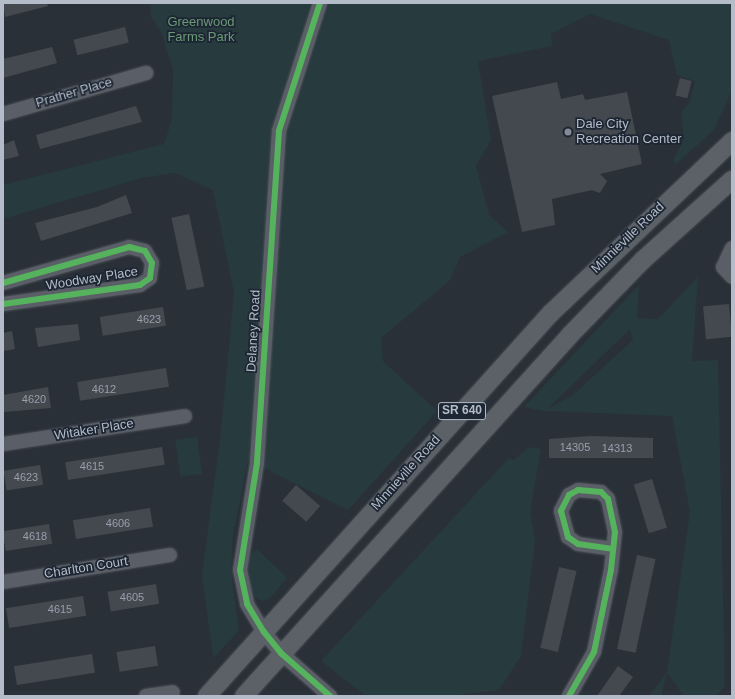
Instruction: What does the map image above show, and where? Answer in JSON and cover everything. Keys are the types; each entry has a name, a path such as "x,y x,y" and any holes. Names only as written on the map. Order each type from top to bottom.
{"main road":[{"name":"Minnieville Road","path":"207,696 551,313 732,141"},
{"name":"Minnieville Road","path":"244,696 570,335 643,260 732,180"}],"street":[{"name":"Delaney Road","path":"320,3 284,108 275,159 257,463 240,570 247,604 264,632 282,654 330,696"},
{"name":"Prather Place","path":"3,114 146,73"},
{"name":"Woodway Place","path":"3,283 129,247 144,251 152,263 150,278 140,285 3,304"},
{"path":"732,248 723,267 732,277"},
{"name":"Witaker Place","path":"3,444 185,416"},
{"path":"569,696 594,652 613,548 614,523 606,496 593,490 569,495 561,511 568,537 578,544 613,548"},
{"name":"Charlton Court","path":"3,582 170,555"},
{"path":"146,696 173,692"}],"green space":[{"name":"Greenwood Farms Park","path":"150,3 732,3 732,90 714,130 676,164 673,160 684,140 681,112 690,102 695,81 677,75 669,40 590,14 551,34 552,46 478,61 491,140 476,166 489,215 508,232 460,257 450,280 381,338 383,361 437,411 348,510 248,460 233,536 231,572 239,631 213,658 202,574 220,441 234,293 213,190 175,173 141,178 3,219 3,185 164,144 172,119 173,69 162,34 151,16"},
{"path":"698,277 692,361 718,360 725,687 715,696 684,696 667,673 661,696 649,696 667,672 690,512 672,416 545,411 524,407 639,285 637,318 658,319","holes":["630,329 633,340 573,395 546,410"]},
{"path":"197,437 202,474 180,477 175,440"},
{"path":"529,447 541,449 530,512 535,540 521,656 499,690 452,696 366,696 321,661 509,458 514,460"},
{"path":"257,549 287,578 269,599 262,601 254,596 249,581 248,556"}],"building":[{"path":"3,3 47,3 48,6 5,17"},
{"path":"125,27 129,43 77,55 74,40"},
{"path":"52,47 57,63 3,78 3,59"},
{"path":"680,78 692,81 687,98 676,95"},
{"name":"Dale City Recreation Center","path":"557,82 561,99 583,94 585,100 627,92 642,164 600,174 607,181 600,193 592,190 552,199 555,225 522,232 492,96"},
{"path":"136,106 142,122 40,149 36,135"},
{"path":"14,140 19,156 3,160 3,145"},
{"path":"126,195 132,213 41,241 35,223 97,207"},
{"path":"189,214 204,286 187,290 171,218"},
{"path":"729,304 732,337 706,339 703,306"},
{"path":"163,307 166,326 103,336 100,317"},
{"path":"78,324 80,340 38,347 35,328"},
{"path":"12,331 15,349 3,351 3,333"},
{"path":"166,368 169,387 80,401 77,382"},
{"path":"48,387 51,408 3,412 3,395"},
{"path":"591,436 653,438 653,458 549,458 549,439"},
{"path":"162,447 165,465 68,480 65,462"},
{"path":"40,465 43,485 7,491 3,471"},
{"path":"652,479 667,528 649,533 634,485"},
{"path":"296,485 320,506 306,522 282,501"},
{"path":"150,508 153,527 76,539 73,520"},
{"path":"49,524 52,544 6,551 3,531"},
{"path":"637,555 656,559 636,653 617,649"},
{"path":"559,567 577,571 558,652 540,648"},
{"path":"156,584 159,604 111,611 108,592"},
{"path":"83,596 86,616 9,628 6,608"},
{"path":"155,646 158,666 120,672 116,652"},
{"path":"92,654 95,673 17,685 14,666"},
{"path":"618,666 633,677 619,696 597,696"}],"cycle path":[{"path":"320,3 279,131 257,463 240,570 247,604 264,632 282,654 330,696"},
{"path":"3,283 129,247 145,251 152,263 150,278 140,285 3,304"},
{"path":"569,696 594,652 611,570 615,532 608,499 601,492 578,490 569,495 561,511 568,537 578,544 613,549"}],"place":[{"name":"Dale City Recreation Center","path":"568,132"}]}
